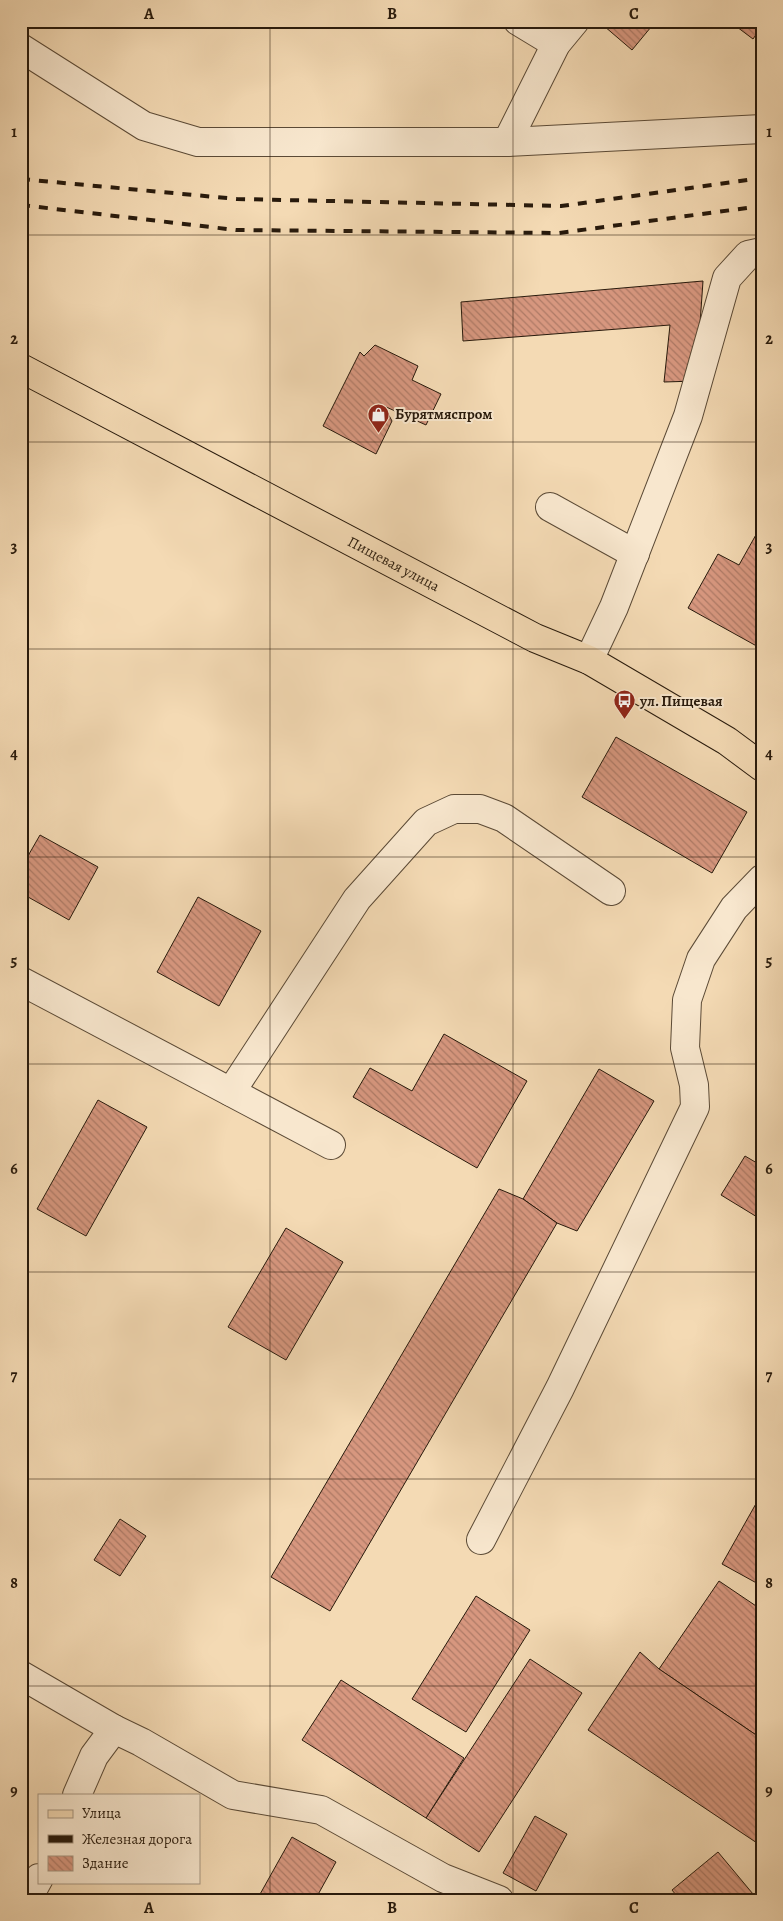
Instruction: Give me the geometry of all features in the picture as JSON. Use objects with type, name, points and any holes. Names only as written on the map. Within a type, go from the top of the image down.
[{"type":"main road","name":"Пищевая улица","points":[[21,368],[536,638],[589,660],[727,741],[762,767]]},
{"type":"street","points":[[518,21],[556,44]]},
{"type":"street","points":[[507,142],[556,44],[575,21]]},
{"type":"street","points":[[21,48],[144,126],[198,142],[507,142],[762,128]]},
{"type":"street","points":[[589,660],[614,607],[688,416],[727,278],[748,255],[762,252]]},
{"type":"street","points":[[550,507],[635,554]]},
{"type":"street","points":[[231,1092],[357,899],[426,822],[454,809],[480,809],[504,818],[611,891]]},
{"type":"street","points":[[481,1540],[560,1388],[695,1107],[694,1085],[685,1048],[687,1000],[701,959],[734,908],[758,890]]},
{"type":"street","points":[[21,981],[331,1145]]},
{"type":"street","points":[[21,1675],[233,1795],[321,1810],[443,1878],[499,1900]]},
{"type":"street","points":[[78,1794],[94,1756],[114,1729]]},
{"type":"street","points":[[27,1900],[38,1880]]},
{"type":"building","points":[[384,21],[400,21],[397,28]]},
{"type":"building","points":[[607,21],[656,21],[632,50],[604,26]]},
{"type":"building","points":[[729,21],[762,21],[762,26],[753,39]]},
{"type":"building","points":[[703,281],[696,381],[664,382],[670,325],[463,341],[461,302]]},
{"type":"building","points":[[375,345],[418,366],[412,380],[441,394],[426,425],[384,406],[392,421],[376,454],[323,426],[360,352],[364,356]]},
{"type":"building","points":[[762,524],[762,649],[688,608],[718,554],[739,565]]},
{"type":"building","points":[[616,737],[747,812],[712,873],[582,797]]},
{"type":"building","points":[[40,835],[98,867],[69,920],[21,893],[21,868]]},
{"type":"building","points":[[198,897],[261,931],[219,1006],[157,972]]},
{"type":"building","points":[[444,1034],[527,1081],[477,1168],[353,1097],[370,1068],[412,1091]]},
{"type":"building","points":[[599,1069],[654,1101],[577,1231],[557,1223],[523,1199]]},
{"type":"building","points":[[98,1100],[147,1127],[86,1236],[37,1209]]},
{"type":"building","points":[[745,1156],[762,1166],[762,1220],[721,1195]]},
{"type":"building","points":[[499,1189],[523,1199],[557,1223],[330,1611],[271,1577]]},
{"type":"building","points":[[286,1228],[343,1262],[286,1360],[228,1327]]},
{"type":"building","points":[[762,1493],[762,1586],[722,1564]]},
{"type":"building","points":[[120,1519],[146,1536],[120,1576],[94,1560]]},
{"type":"building","points":[[719,1581],[762,1610],[762,1739],[659,1669]]},
{"type":"building","points":[[476,1596],[530,1630],[466,1732],[412,1699]]},
{"type":"building","points":[[640,1652],[659,1669],[762,1739],[762,1843],[760,1845],[588,1730]]},
{"type":"building","points":[[530,1659],[582,1693],[479,1852],[426,1818]]},
{"type":"building","points":[[341,1680],[464,1758],[426,1818],[302,1740]]},
{"type":"building","points":[[535,1816],[567,1834],[536,1891],[503,1873]]},
{"type":"building","points":[[292,1837],[336,1862],[315,1900],[266,1900],[259,1896]]},
{"type":"building","points":[[718,1852],[758,1900],[680,1900],[672,1890]]},
{"type":"railway","points":[[21,179],[237,199],[561,206],[762,178]]},
{"type":"railway","points":[[21,205],[236,230],[559,233],[762,206]]},
{"type":"place","name":"Бурятмяспром","points":[[379,433]]},
{"type":"place","name":"ул. Пищевая","points":[[624,720]]}]
